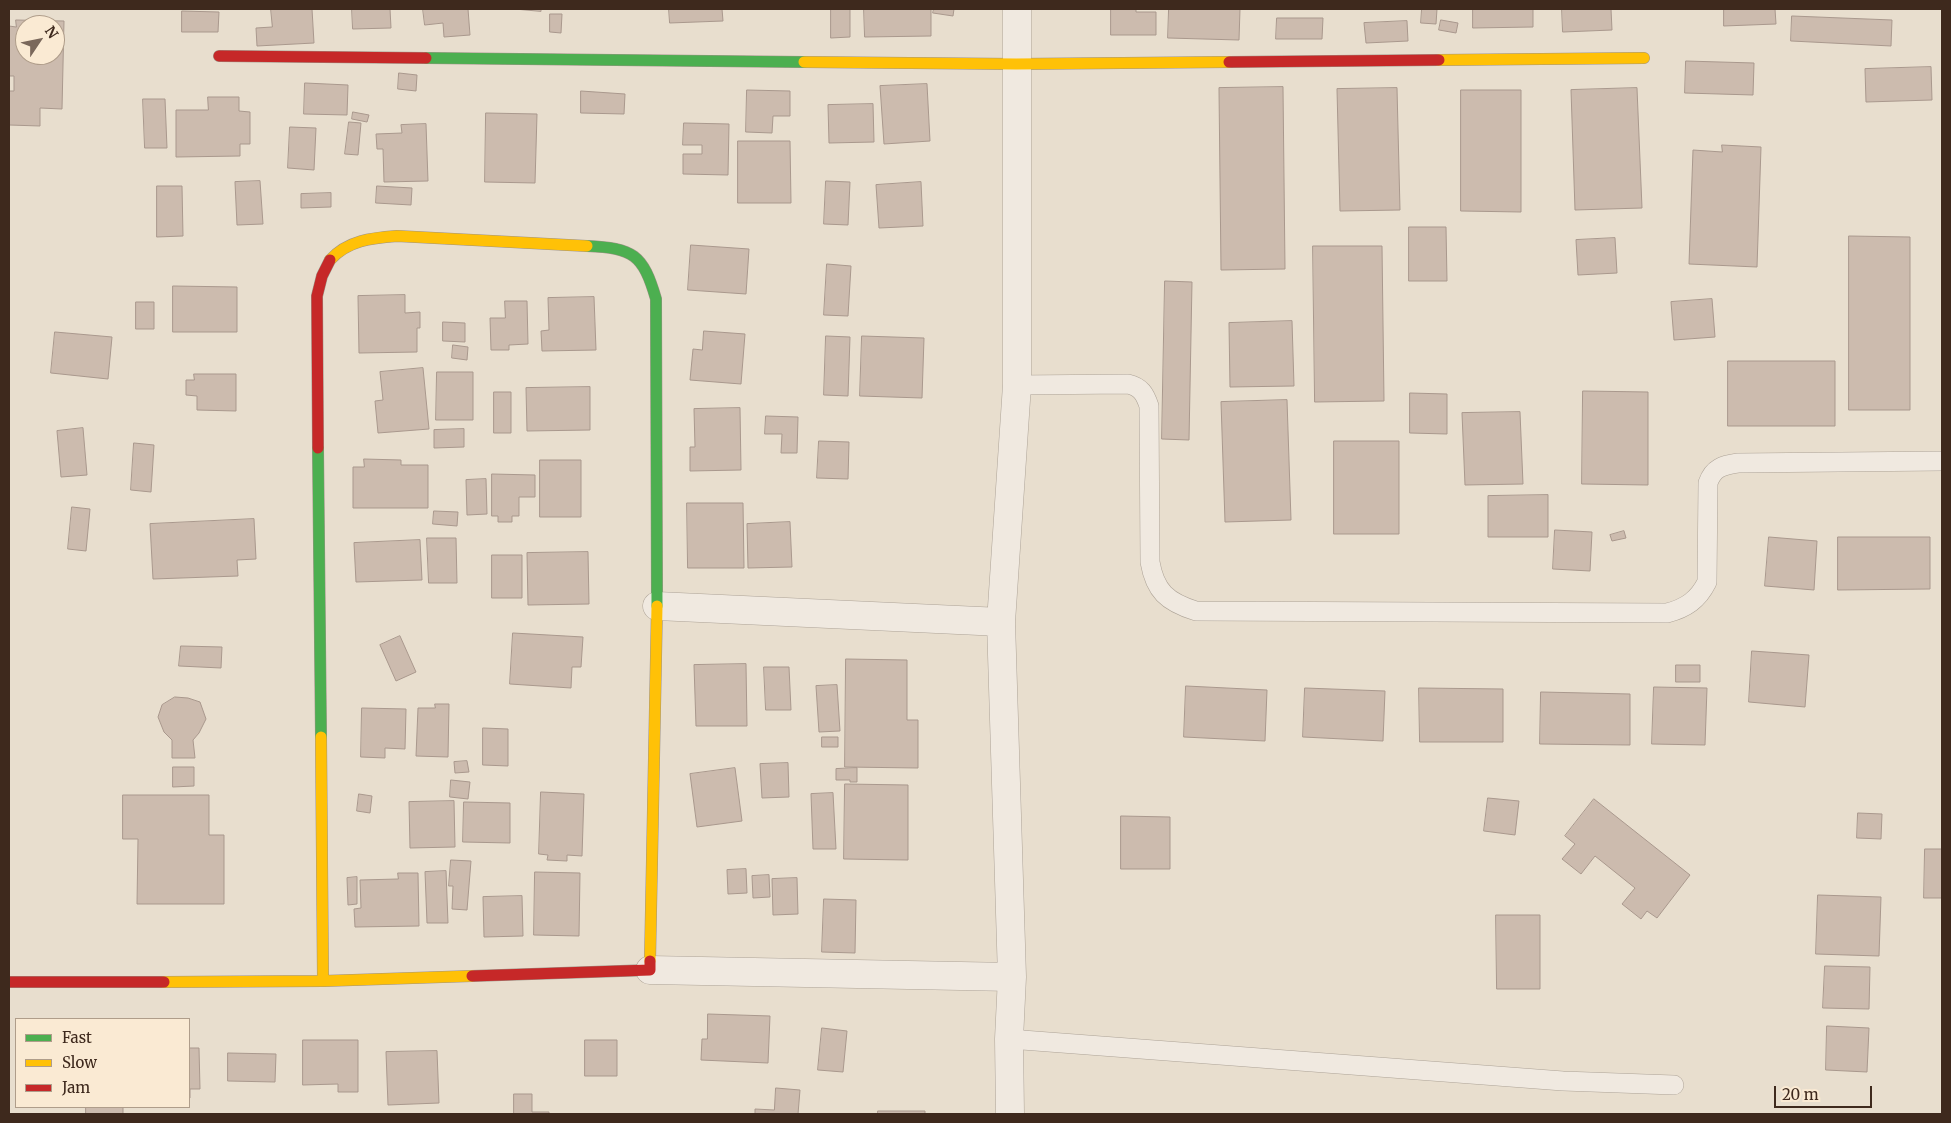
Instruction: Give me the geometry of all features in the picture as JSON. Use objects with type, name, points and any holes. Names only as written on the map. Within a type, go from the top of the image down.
[{"type":"street","points":[[1010,1114],[1009,1039],[1012,977],[1001,622],[1017,385],[1017,9]]},
{"type":"street","points":[[219,56],[1016,64],[1644,58]]},
{"type":"street","points":[[323,981],[318,296],[323,272],[334,256],[348,244],[371,238],[397,236],[612,247],[624,250],[641,260],[649,274],[656,299],[658,606],[650,970]]},
{"type":"street","points":[[658,606],[1001,622]]},
{"type":"street","points":[[9,982],[323,981],[650,970],[1012,977]]},
{"type":"lane","points":[[1017,385],[1128,384],[1140,389],[1145,395],[1149,406],[1150,562],[1153,579],[1162,594],[1173,602],[1196,611],[1667,613],[1680,610],[1692,602],[1700,595],[1707,582],[1708,483],[1710,475],[1715,470],[1729,464],[1738,463],[1942,461]]},
{"type":"lane","points":[[1009,1039],[1563,1081],[1674,1086]]},
{"type":"building","points":[[271,9],[312,9],[314,43],[257,46],[256,28],[272,27]]},
{"type":"building","points":[[352,9],[390,9],[391,28],[353,29]]},
{"type":"building","points":[[423,9],[468,9],[470,35],[444,37],[443,23],[425,25]]},
{"type":"building","points":[[515,9],[541,9],[541,11]]},
{"type":"building","points":[[669,9],[722,9],[723,21],[670,23]]},
{"type":"building","points":[[831,9],[850,9],[850,37],[831,38]]},
{"type":"building","points":[[864,9],[931,9],[931,36],[865,37]]},
{"type":"building","points":[[934,9],[954,9],[953,16],[933,13]]},
{"type":"building","points":[[1111,9],[1136,9],[1136,12],[1156,12],[1156,35],[1111,35]]},
{"type":"building","points":[[1169,9],[1240,9],[1239,40],[1168,38]]},
{"type":"building","points":[[1422,9],[1437,9],[1436,24],[1421,23]]},
{"type":"building","points":[[1473,9],[1533,9],[1533,27],[1473,28]]},
{"type":"building","points":[[1562,9],[1611,9],[1612,30],[1563,32]]},
{"type":"building","points":[[1724,9],[1775,9],[1776,24],[1724,26]]},
{"type":"building","points":[[182,11],[219,12],[218,32],[182,32]]},
{"type":"building","points":[[550,14],[562,14],[561,33],[550,32]]},
{"type":"building","points":[[1792,16],[1892,20],[1891,46],[1791,41]]},
{"type":"building","points":[[1277,18],[1323,18],[1322,39],[1276,39]]},
{"type":"building","points":[[1441,20],[1458,23],[1456,33],[1439,30]]},
{"type":"building","points":[[1407,21],[1408,41],[1366,43],[1364,23]]},
{"type":"building","points":[[9,26],[15,27],[15,65],[63,65],[62,109],[40,108],[40,126],[9,125],[9,91],[14,91],[14,76],[9,76]]},
{"type":"building","points":[[1686,61],[1754,63],[1753,95],[1685,93]]},
{"type":"building","points":[[1931,67],[1932,100],[1866,102],[1865,69]]},
{"type":"building","points":[[399,73],[417,75],[416,91],[398,89]]},
{"type":"building","points":[[305,83],[348,85],[347,115],[304,114]]},
{"type":"building","points":[[927,84],[930,141],[884,144],[880,86]]},
{"type":"building","points":[[1283,87],[1285,269],[1221,270],[1219,88]]},
{"type":"building","points":[[1397,88],[1400,210],[1340,211],[1337,89]]},
{"type":"building","points":[[1637,88],[1642,208],[1575,210],[1571,90]]},
{"type":"building","points":[[747,90],[790,91],[790,116],[773,116],[772,133],[746,132]]},
{"type":"building","points":[[1461,90],[1521,90],[1521,212],[1461,211]]},
{"type":"building","points":[[581,91],[625,94],[624,114],[581,113]]},
{"type":"building","points":[[208,97],[239,97],[239,111],[250,112],[250,144],[240,144],[240,156],[176,157],[176,110],[208,110]]},
{"type":"building","points":[[143,99],[165,99],[167,148],[145,148]]},
{"type":"building","points":[[873,104],[874,142],[829,143],[828,105]]},
{"type":"building","points":[[353,112],[369,115],[367,122],[352,119]]},
{"type":"building","points":[[486,113],[537,114],[535,183],[485,182]]},
{"type":"building","points":[[349,122],[361,123],[358,155],[345,154]]},
{"type":"building","points":[[684,123],[729,124],[728,175],[683,174],[683,154],[702,154],[702,145],[683,145]]},
{"type":"building","points":[[426,124],[428,181],[384,182],[383,149],[377,149],[376,134],[402,133],[401,125]]},
{"type":"building","points":[[290,127],[316,128],[314,170],[288,168]]},
{"type":"building","points":[[738,141],[790,141],[791,203],[738,203]]},
{"type":"building","points":[[1722,145],[1761,147],[1757,267],[1689,264],[1693,150],[1722,152]]},
{"type":"building","points":[[260,181],[263,224],[237,225],[235,182]]},
{"type":"building","points":[[826,181],[850,182],[848,225],[824,224]]},
{"type":"building","points":[[921,182],[923,226],[879,228],[876,185]]},
{"type":"building","points":[[157,186],[182,186],[183,236],[157,237]]},
{"type":"building","points":[[377,186],[412,188],[411,205],[376,203]]},
{"type":"building","points":[[331,193],[331,207],[301,208],[301,194]]},
{"type":"building","points":[[1409,227],[1446,227],[1447,281],[1409,281]]},
{"type":"building","points":[[1849,236],[1910,237],[1910,410],[1849,410]]},
{"type":"building","points":[[1615,238],[1617,273],[1578,275],[1576,240]]},
{"type":"building","points":[[691,245],[749,249],[746,294],[688,290]]},
{"type":"building","points":[[1313,246],[1382,246],[1384,401],[1315,402]]},
{"type":"building","points":[[827,264],[851,266],[848,316],[824,315]]},
{"type":"building","points":[[1165,281],[1192,282],[1189,440],[1162,439]]},
{"type":"building","points":[[173,286],[237,287],[237,332],[173,332]]},
{"type":"building","points":[[405,295],[405,313],[420,312],[420,328],[417,328],[417,352],[359,353],[358,296]]},
{"type":"building","points":[[594,297],[596,350],[542,351],[541,331],[549,330],[548,298]]},
{"type":"building","points":[[1712,299],[1715,337],[1674,340],[1671,302]]},
{"type":"building","points":[[505,301],[527,301],[528,344],[509,345],[509,350],[491,350],[490,318],[505,318]]},
{"type":"building","points":[[136,302],[154,302],[154,329],[136,329]]},
{"type":"building","points":[[1292,321],[1294,386],[1230,387],[1229,323]]},
{"type":"building","points":[[443,322],[465,323],[465,342],[443,341]]},
{"type":"building","points":[[704,331],[745,334],[741,384],[690,380],[693,349],[702,350]]},
{"type":"building","points":[[55,332],[112,337],[108,379],[51,373]]},
{"type":"building","points":[[826,336],[850,337],[848,396],[824,395]]},
{"type":"building","points":[[862,336],[924,338],[922,398],[860,396]]},
{"type":"building","points":[[453,345],[468,347],[467,360],[452,358]]},
{"type":"building","points":[[1728,361],[1835,361],[1835,426],[1728,426]]},
{"type":"building","points":[[423,368],[429,429],[378,433],[375,401],[383,400],[380,372]]},
{"type":"building","points":[[437,372],[473,372],[473,420],[436,420]]},
{"type":"building","points":[[194,374],[236,374],[236,411],[197,410],[197,396],[186,395],[186,380],[194,380]]},
{"type":"building","points":[[590,387],[590,430],[527,431],[526,388]]},
{"type":"building","points":[[1583,391],[1648,392],[1648,485],[1582,484]]},
{"type":"building","points":[[494,392],[511,392],[511,433],[494,433]]},
{"type":"building","points":[[1410,393],[1447,394],[1447,434],[1410,433]]},
{"type":"building","points":[[1287,400],[1291,520],[1225,522],[1221,402]]},
{"type":"building","points":[[740,408],[741,470],[690,471],[690,447],[695,447],[694,409]]},
{"type":"building","points":[[1520,412],[1523,484],[1465,485],[1462,413]]},
{"type":"building","points":[[766,416],[798,417],[797,453],[781,453],[782,434],[765,434]]},
{"type":"building","points":[[83,428],[87,475],[61,477],[57,431]]},
{"type":"building","points":[[464,429],[464,447],[434,448],[434,430]]},
{"type":"building","points":[[819,441],[849,442],[848,479],[817,478]]},
{"type":"building","points":[[1334,441],[1399,441],[1399,534],[1334,534]]},
{"type":"building","points":[[134,443],[154,445],[151,492],[131,490]]},
{"type":"building","points":[[364,459],[401,460],[401,465],[428,465],[428,508],[353,508],[353,467],[364,467]]},
{"type":"building","points":[[540,460],[581,460],[581,517],[540,517]]},
{"type":"building","points":[[492,474],[535,475],[535,497],[519,497],[519,516],[512,516],[512,522],[498,522],[498,516],[492,516]]},
{"type":"building","points":[[486,479],[487,514],[467,515],[466,480]]},
{"type":"building","points":[[1548,495],[1548,537],[1488,537],[1488,496]]},
{"type":"building","points":[[687,503],[743,503],[744,568],[688,568]]},
{"type":"building","points":[[72,507],[90,509],[86,551],[68,549]]},
{"type":"building","points":[[434,511],[458,512],[457,526],[433,524]]},
{"type":"building","points":[[254,519],[256,559],[237,560],[238,576],[153,579],[150,524]]},
{"type":"building","points":[[790,522],[792,567],[748,568],[747,524]]},
{"type":"building","points":[[1555,530],[1592,532],[1590,571],[1553,569]]},
{"type":"building","points":[[1624,531],[1626,538],[1612,541],[1610,535]]},
{"type":"building","points":[[1769,537],[1817,541],[1814,590],[1765,586]]},
{"type":"building","points":[[1838,537],[1930,537],[1930,589],[1838,590]]},
{"type":"building","points":[[427,538],[456,538],[457,583],[429,583]]},
{"type":"building","points":[[420,540],[422,580],[356,582],[354,543]]},
{"type":"building","points":[[588,552],[589,604],[528,605],[527,553]]},
{"type":"building","points":[[492,555],[522,555],[522,598],[492,598]]},
{"type":"building","points":[[513,633],[583,637],[581,667],[572,667],[571,688],[510,684]]},
{"type":"building","points":[[400,636],[416,672],[396,681],[380,645]]},
{"type":"building","points":[[181,646],[222,647],[221,668],[179,666]]},
{"type":"building","points":[[1752,651],[1809,655],[1805,707],[1749,702]]},
{"type":"building","points":[[846,659],[907,660],[907,720],[918,720],[918,768],[845,767]]},
{"type":"building","points":[[746,664],[747,726],[696,726],[694,665]]},
{"type":"building","points":[[1676,665],[1700,665],[1700,682],[1676,682]]},
{"type":"building","points":[[764,667],[789,667],[791,710],[766,710]]},
{"type":"building","points":[[837,685],[840,731],[819,732],[816,686]]},
{"type":"building","points":[[1186,686],[1267,690],[1265,741],[1184,737]]},
{"type":"building","points":[[1654,687],[1707,688],[1705,745],[1652,744]]},
{"type":"building","points":[[1305,688],[1385,691],[1383,741],[1303,737]]},
{"type":"building","points":[[1419,688],[1503,689],[1503,742],[1420,742]]},
{"type":"building","points":[[1541,692],[1630,694],[1630,745],[1540,744]]},
{"type":"building","points":[[175,697],[188,698],[200,702],[206,719],[193,740],[195,758],[172,758],[172,740],[164,732],[158,717],[162,705]]},
{"type":"building","points":[[435,704],[449,704],[448,757],[416,756],[418,708],[435,708]]},
{"type":"building","points":[[362,708],[406,709],[405,749],[385,748],[385,758],[361,757]]},
{"type":"building","points":[[483,728],[508,729],[508,766],[483,765]]},
{"type":"building","points":[[822,737],[838,737],[838,747],[822,747]]},
{"type":"building","points":[[467,761],[469,772],[455,773],[454,762]]},
{"type":"building","points":[[788,763],[789,797],[762,798],[760,764]]},
{"type":"building","points":[[173,767],[194,767],[194,786],[173,787]]},
{"type":"building","points":[[735,768],[742,821],[697,827],[690,774]]},
{"type":"building","points":[[857,768],[857,782],[836,780],[836,769]]},
{"type":"building","points":[[451,780],[470,782],[468,799],[450,797]]},
{"type":"building","points":[[845,784],[908,785],[908,860],[844,859]]},
{"type":"building","points":[[541,792],[584,794],[582,856],[567,855],[567,861],[547,860],[548,855],[539,854]]},
{"type":"building","points":[[833,793],[836,849],[813,849],[811,794]]},
{"type":"building","points":[[359,794],[372,796],[370,813],[357,811]]},
{"type":"building","points":[[123,795],[209,795],[209,835],[224,835],[224,904],[137,904],[138,839],[123,839]]},
{"type":"building","points":[[1488,798],[1519,801],[1515,835],[1484,831]]},
{"type":"building","points":[[1594,799],[1690,875],[1657,918],[1647,911],[1641,919],[1622,904],[1635,888],[1595,856],[1581,874],[1562,859],[1575,844],[1565,836]]},
{"type":"building","points":[[454,801],[455,847],[410,848],[409,802]]},
{"type":"building","points":[[464,802],[510,803],[510,843],[463,842]]},
{"type":"building","points":[[1858,813],[1882,814],[1881,839],[1857,838]]},
{"type":"building","points":[[1121,816],[1170,817],[1170,869],[1121,869]]},
{"type":"building","points":[[1925,849],[1942,849],[1942,898],[1924,898]]},
{"type":"building","points":[[451,860],[471,861],[467,910],[452,909],[453,886],[449,886]]},
{"type":"building","points":[[746,869],[747,893],[728,894],[727,870]]},
{"type":"building","points":[[446,871],[448,923],[427,923],[425,872]]},
{"type":"building","points":[[535,872],[580,873],[579,936],[534,935]]},
{"type":"building","points":[[398,873],[418,873],[419,926],[355,927],[354,909],[361,908],[360,880],[398,879]]},
{"type":"building","points":[[769,875],[770,897],[753,898],[752,876]]},
{"type":"building","points":[[357,877],[357,904],[348,905],[347,878]]},
{"type":"building","points":[[797,878],[798,914],[773,915],[772,879]]},
{"type":"building","points":[[1818,895],[1881,897],[1879,956],[1816,954]]},
{"type":"building","points":[[522,896],[523,936],[484,937],[483,897]]},
{"type":"building","points":[[824,899],[856,900],[855,953],[822,952]]},
{"type":"building","points":[[1496,915],[1540,915],[1540,989],[1497,989]]},
{"type":"building","points":[[1825,966],[1870,967],[1869,1009],[1823,1008]]},
{"type":"building","points":[[708,1014],[770,1016],[768,1063],[701,1060],[702,1039],[707,1039]]},
{"type":"building","points":[[1827,1026],[1869,1028],[1867,1072],[1826,1070]]},
{"type":"building","points":[[822,1028],[847,1031],[843,1072],[818,1070]]},
{"type":"building","points":[[303,1040],[358,1040],[358,1092],[338,1092],[338,1084],[303,1085]]},
{"type":"building","points":[[585,1040],[617,1040],[617,1076],[585,1076]]},
{"type":"building","points":[[190,1048],[199,1048],[200,1089],[190,1089]]},
{"type":"building","points":[[437,1051],[439,1103],[388,1105],[386,1052]]},
{"type":"building","points":[[228,1053],[276,1054],[275,1082],[228,1081]]},
{"type":"building","points":[[776,1088],[800,1090],[798,1114],[755,1114],[755,1109],[774,1110]]},
{"type":"building","points":[[514,1094],[532,1094],[532,1112],[549,1112],[549,1114],[514,1114]]},
{"type":"building","points":[[86,1108],[123,1108],[123,1114],[86,1114]]},
{"type":"building","points":[[878,1111],[925,1111],[925,1114],[878,1114]]},
{"type":"traffic: fast","points":[[426,58],[804,62]]},
{"type":"traffic: fast","points":[[587,246],[615,249],[634,256],[646,272],[656,299],[657,606]]},
{"type":"traffic: fast","points":[[318,448],[321,737]]},
{"type":"traffic: slow","points":[[1439,60],[1644,58]]},
{"type":"traffic: slow","points":[[804,62],[1016,64],[1229,62]]},
{"type":"traffic: slow","points":[[330,260],[345,248],[361,241],[397,236],[587,246]]},
{"type":"traffic: slow","points":[[650,961],[657,606]]},
{"type":"traffic: slow","points":[[321,737],[323,981]]},
{"type":"traffic: slow","points":[[164,982],[323,981],[472,976]]},
{"type":"traffic: jam","points":[[219,56],[426,58]]},
{"type":"traffic: jam","points":[[1229,62],[1439,60]]},
{"type":"traffic: jam","points":[[318,448],[317,296],[322,276],[330,260]]},
{"type":"traffic: jam","points":[[472,976],[650,970],[650,961]]},
{"type":"traffic: jam","points":[[9,982],[164,982]]}]
